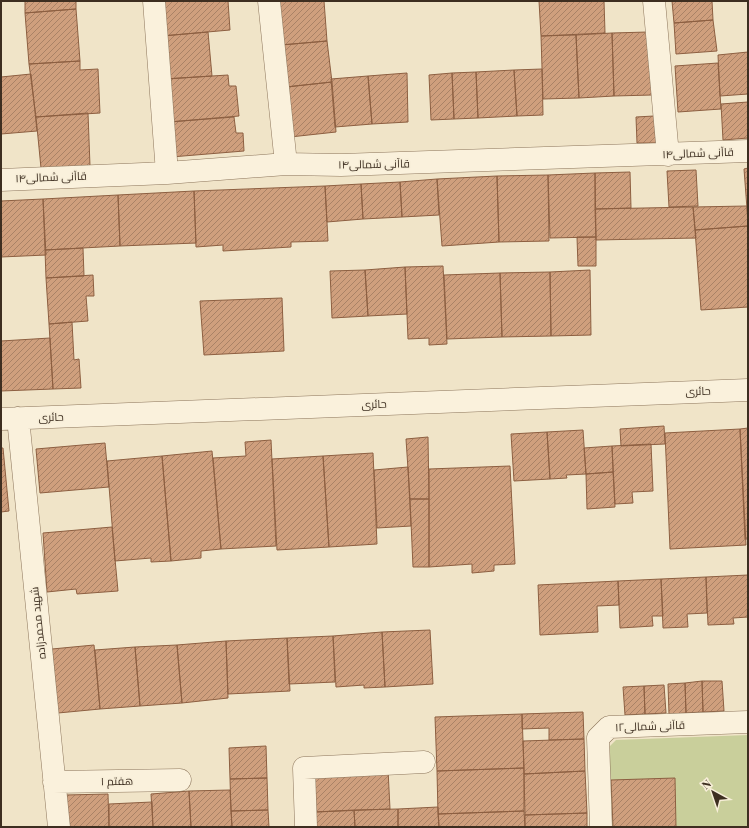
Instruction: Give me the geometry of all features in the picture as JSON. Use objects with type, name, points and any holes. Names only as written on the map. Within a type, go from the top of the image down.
[{"type":"street","points":[[154,1],[167,172]]},
{"type":"street","points":[[269,1],[286,164]]},
{"type":"street","points":[[654,1],[668,155]]},
{"type":"street","name":"قاآنی شمالی۱۴","points":[[1,180],[167,172],[286,164],[342,165],[668,155],[748,151]]},
{"type":"street","name":"حائری","points":[[9,419],[748,390]]},
{"type":"street","name":"شهید محمدزاده","points":[[9,419],[59,827]]},
{"type":"street","name":"قاآنی شمالی۱۲","points":[[601,827],[598,738],[610,727],[748,722]]},
{"type":"street","points":[[306,827],[304,768],[424,762]]},
{"type":"street","name":"هفتم ۱","points":[[54,782],[180,780]]},
{"type":"green space","points":[[748,735],[748,827],[609,827],[607,749],[616,740]]},
{"type":"building","points":[[25,1],[76,1],[76,9],[25,13]]},
{"type":"building","points":[[160,1],[228,1],[230,30],[162,36]]},
{"type":"building","points":[[278,1],[324,1],[327,41],[281,45]]},
{"type":"building","points":[[539,1],[604,1],[605,33],[541,36]]},
{"type":"building","points":[[672,1],[712,1],[713,20],[674,23]]},
{"type":"building","points":[[76,9],[80,61],[29,64],[25,13]]},
{"type":"building","points":[[713,20],[717,51],[676,54],[674,23]]},
{"type":"building","points":[[208,32],[212,76],[165,79],[162,36]]},
{"type":"building","points":[[648,32],[652,95],[614,96],[612,33]]},
{"type":"building","points":[[612,33],[614,96],[579,98],[576,35]]},
{"type":"building","points":[[576,35],[579,98],[543,99],[541,36]]},
{"type":"building","points":[[327,41],[332,82],[286,87],[281,45]]},
{"type":"building","points":[[748,52],[748,94],[720,96],[718,55]]},
{"type":"building","points":[[80,61],[80,70],[98,69],[100,113],[36,117],[29,64]]},
{"type":"building","points":[[718,63],[721,109],[678,112],[675,66]]},
{"type":"building","points":[[542,69],[543,115],[517,116],[514,70]]},
{"type":"building","points":[[514,70],[517,116],[478,118],[476,72]]},
{"type":"building","points":[[476,72],[478,118],[454,119],[452,73]]},
{"type":"building","points":[[407,73],[408,122],[372,124],[368,76]]},
{"type":"building","points":[[452,73],[454,119],[431,120],[429,75]]},
{"type":"building","points":[[31,74],[37,131],[1,134],[1,77]]},
{"type":"building","points":[[228,75],[229,86],[236,86],[239,116],[169,122],[165,79]]},
{"type":"building","points":[[368,76],[372,124],[335,127],[331,79]]},
{"type":"building","points":[[332,82],[336,132],[290,137],[286,87]]},
{"type":"building","points":[[748,102],[748,138],[723,140],[721,104]]},
{"type":"building","points":[[88,113],[90,166],[41,168],[36,117]]},
{"type":"building","points":[[654,116],[656,143],[637,143],[636,117]]},
{"type":"building","points":[[234,117],[236,133],[243,133],[244,151],[171,157],[169,122]]},
{"type":"building","points":[[748,168],[748,222],[744,169]]},
{"type":"building","points":[[696,170],[698,206],[669,207],[667,171]]},
{"type":"building","points":[[630,172],[631,208],[595,209],[595,173]]},
{"type":"building","points":[[595,173],[596,237],[550,238],[548,175]]},
{"type":"building","points":[[548,175],[549,241],[499,242],[497,176]]},
{"type":"building","points":[[497,176],[499,242],[442,246],[437,179]]},
{"type":"building","points":[[437,179],[439,215],[402,217],[400,182]]},
{"type":"building","points":[[400,182],[402,217],[363,219],[361,184]]},
{"type":"building","points":[[361,184],[363,219],[327,222],[325,186]]},
{"type":"building","points":[[325,186],[328,241],[291,242],[291,247],[223,251],[223,245],[196,247],[194,191]]},
{"type":"building","points":[[194,191],[196,243],[120,246],[118,195]]},
{"type":"building","points":[[118,195],[120,246],[45,250],[43,199]]},
{"type":"building","points":[[43,199],[46,255],[1,257],[1,201]]},
{"type":"building","points":[[747,206],[748,226],[695,230],[693,207]]},
{"type":"building","points":[[693,207],[696,238],[596,240],[595,209]]},
{"type":"building","points":[[748,226],[748,307],[701,310],[695,230]]},
{"type":"building","points":[[577,237],[596,237],[596,266],[578,266]]},
{"type":"building","points":[[83,248],[84,276],[46,278],[45,250]]},
{"type":"building","points":[[443,266],[447,344],[429,345],[429,338],[408,339],[405,267]]},
{"type":"building","points":[[405,267],[407,314],[368,316],[365,270]]},
{"type":"building","points":[[365,270],[368,316],[332,318],[330,271]]},
{"type":"building","points":[[590,270],[591,335],[551,336],[550,272]]},
{"type":"building","points":[[550,272],[551,336],[502,337],[500,273]]},
{"type":"building","points":[[500,273],[502,337],[447,339],[444,275]]},
{"type":"building","points":[[93,275],[94,296],[86,296],[88,321],[49,324],[46,278]]},
{"type":"building","points":[[282,298],[284,351],[204,355],[200,301]]},
{"type":"building","points":[[72,322],[74,360],[79,359],[81,388],[53,389],[49,324]]},
{"type":"building","points":[[50,338],[53,389],[1,391],[1,341]]},
{"type":"building","points":[[664,426],[665,444],[621,446],[620,429]]},
{"type":"building","points":[[748,428],[748,539],[745,539],[740,429]]},
{"type":"building","points":[[740,429],[746,545],[670,549],[665,433]]},
{"type":"building","points":[[583,430],[586,474],[566,475],[567,478],[550,479],[547,432]]},
{"type":"building","points":[[547,432],[550,479],[514,481],[511,434]]},
{"type":"building","points":[[428,437],[429,499],[410,499],[406,439]]},
{"type":"building","points":[[271,440],[276,546],[221,549],[213,458],[246,456],[245,442]]},
{"type":"building","points":[[105,443],[109,487],[40,493],[36,449]]},
{"type":"building","points":[[651,444],[653,491],[632,492],[633,503],[615,504],[612,446]]},
{"type":"building","points":[[612,446],[613,472],[586,474],[584,448]]},
{"type":"building","points":[[1,448],[3,448],[9,511],[1,512]]},
{"type":"building","points":[[212,451],[221,549],[201,551],[201,558],[171,561],[162,456]]},
{"type":"building","points":[[373,453],[377,544],[329,547],[323,456]]},
{"type":"building","points":[[162,456],[171,561],[151,562],[151,558],[115,561],[107,461]]},
{"type":"building","points":[[323,456],[329,547],[277,550],[272,459]]},
{"type":"building","points":[[510,466],[515,564],[494,565],[494,571],[472,573],[472,564],[429,567],[429,469]]},
{"type":"building","points":[[408,467],[411,526],[377,528],[374,470]]},
{"type":"building","points":[[613,472],[615,507],[587,509],[586,474]]},
{"type":"building","points":[[410,499],[429,499],[429,567],[413,567]]},
{"type":"building","points":[[112,527],[118,591],[77,594],[76,589],[47,592],[43,533]]},
{"type":"building","points":[[748,575],[748,617],[733,618],[734,624],[708,625],[706,577]]},
{"type":"building","points":[[706,577],[707,613],[687,614],[688,627],[663,628],[661,579]]},
{"type":"building","points":[[661,579],[663,616],[652,616],[653,626],[620,628],[618,581]]},
{"type":"building","points":[[618,581],[619,605],[597,606],[598,632],[540,635],[538,585]]},
{"type":"building","points":[[430,630],[433,684],[385,687],[382,632]]},
{"type":"building","points":[[382,632],[385,687],[364,688],[364,685],[336,687],[333,636]]},
{"type":"building","points":[[333,636],[335,682],[289,684],[287,638]]},
{"type":"building","points":[[287,638],[290,691],[228,694],[226,641]]},
{"type":"building","points":[[226,641],[228,698],[182,703],[177,645]]},
{"type":"building","points":[[94,645],[100,709],[58,713],[52,649]]},
{"type":"building","points":[[177,645],[182,703],[140,706],[135,647]]},
{"type":"building","points":[[135,647],[140,706],[100,709],[95,650]]},
{"type":"building","points":[[702,681],[722,681],[724,711],[703,712]]},
{"type":"building","points":[[702,681],[703,712],[686,713],[685,683]]},
{"type":"building","points":[[685,683],[686,713],[669,714],[668,684]]},
{"type":"building","points":[[664,685],[666,713],[645,714],[644,686]]},
{"type":"building","points":[[644,686],[645,714],[625,715],[623,687]]},
{"type":"building","points":[[583,712],[584,739],[549,740],[549,728],[522,729],[522,714]]},
{"type":"building","points":[[522,714],[524,768],[437,771],[435,717]]},
{"type":"building","points":[[584,739],[585,771],[524,774],[523,741]]},
{"type":"building","points":[[266,746],[267,778],[230,779],[229,748]]},
{"type":"building","points":[[524,768],[524,811],[438,814],[437,771]]},
{"type":"building","points":[[388,769],[390,809],[315,812],[313,772]]},
{"type":"building","points":[[585,771],[587,813],[525,815],[524,774]]},
{"type":"building","points":[[267,778],[268,810],[231,811],[230,779]]},
{"type":"building","points":[[675,778],[676,827],[613,827],[611,780]]},
{"type":"building","points":[[230,790],[232,827],[191,827],[189,791]]},
{"type":"building","points":[[189,791],[191,827],[153,827],[151,794]]},
{"type":"building","points":[[108,794],[109,827],[69,827],[66,795]]},
{"type":"building","points":[[152,802],[153,827],[109,827],[109,804]]},
{"type":"building","points":[[438,807],[439,827],[398,827],[398,809]]},
{"type":"building","points":[[398,809],[398,827],[355,827],[354,810]]},
{"type":"building","points":[[268,810],[269,827],[232,827],[231,811]]},
{"type":"building","points":[[354,810],[355,827],[315,827],[315,812]]},
{"type":"building","points":[[524,811],[525,827],[439,827],[438,814]]},
{"type":"building","points":[[587,813],[587,827],[525,827],[525,815]]}]
